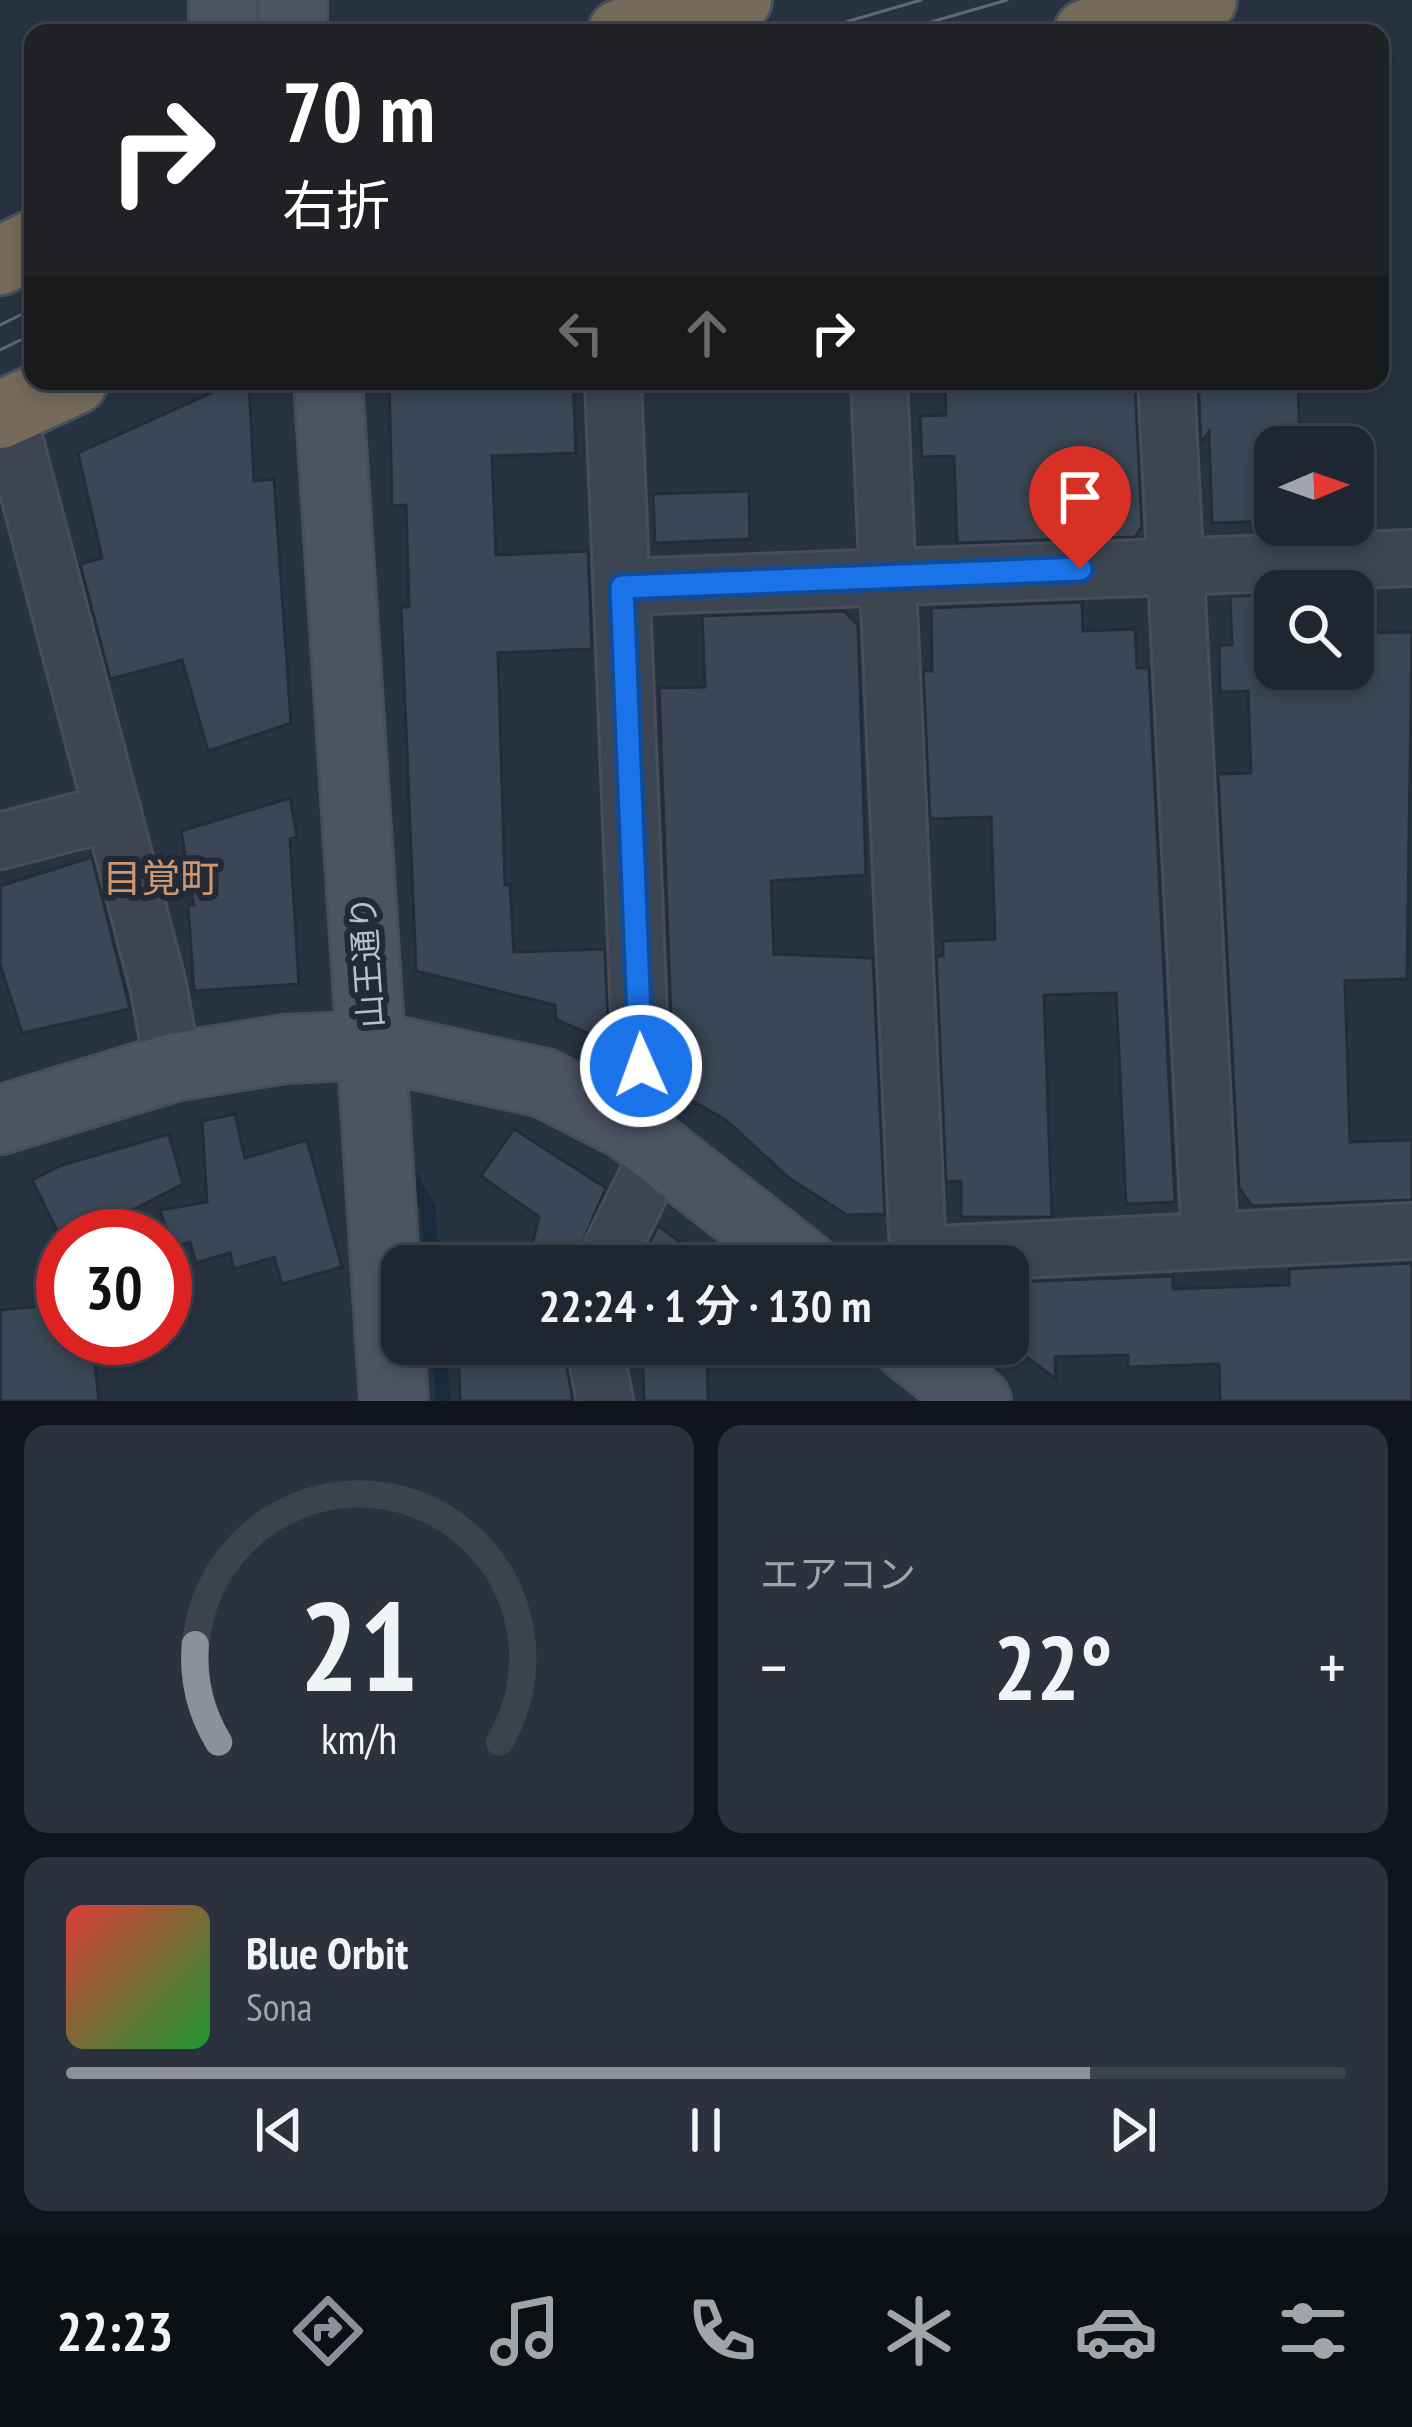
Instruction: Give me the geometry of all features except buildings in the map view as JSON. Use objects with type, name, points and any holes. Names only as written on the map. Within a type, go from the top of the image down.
[{"type":"highway","points":[[653,24],[738,0]]},
{"type":"highway","points":[[4,413],[54,390]]},
{"type":"street","name":"山王通り","points":[[329,390],[371,1045],[544,1083],[644,1138],[779,1245]]},
{"type":"street","points":[[610,1245],[644,1138],[613,390]]},
{"type":"street","points":[[880,390],[913,1245]]},
{"type":"street","points":[[1166,390],[1210,1241]]},
{"type":"street","points":[[4,413],[158,985],[173,1067]]},
{"type":"street","points":[[622,587],[1412,558]]},
{"type":"street","points":[[0,841],[112,812]]},
{"type":"street","points":[[0,1120],[173,1067],[286,1049],[371,1045],[394,1401]]},
{"type":"street","points":[[1029,1253],[1412,1231]]},
{"type":"street","points":[[599,1365],[605,1401]]},
{"type":"street","points":[[932,1365],[977,1401]]},
{"type":"waterway","points":[[412,1179],[428,1208],[431,1245]]},
{"type":"waterway","points":[[440,1365],[443,1401]]},
{"type":"tram line","points":[[839,24],[921,0]]},
{"type":"tram line","points":[[924,24],[1007,0]]},
{"type":"tram line","points":[[0,325],[24,313]]},
{"type":"tram line","points":[[0,350],[24,338]]},
{"type":"district","name":"目覚町","points":[[161,877]]},
{"type":"route","points":[[641,1066],[622,587],[1080,569]]}]
